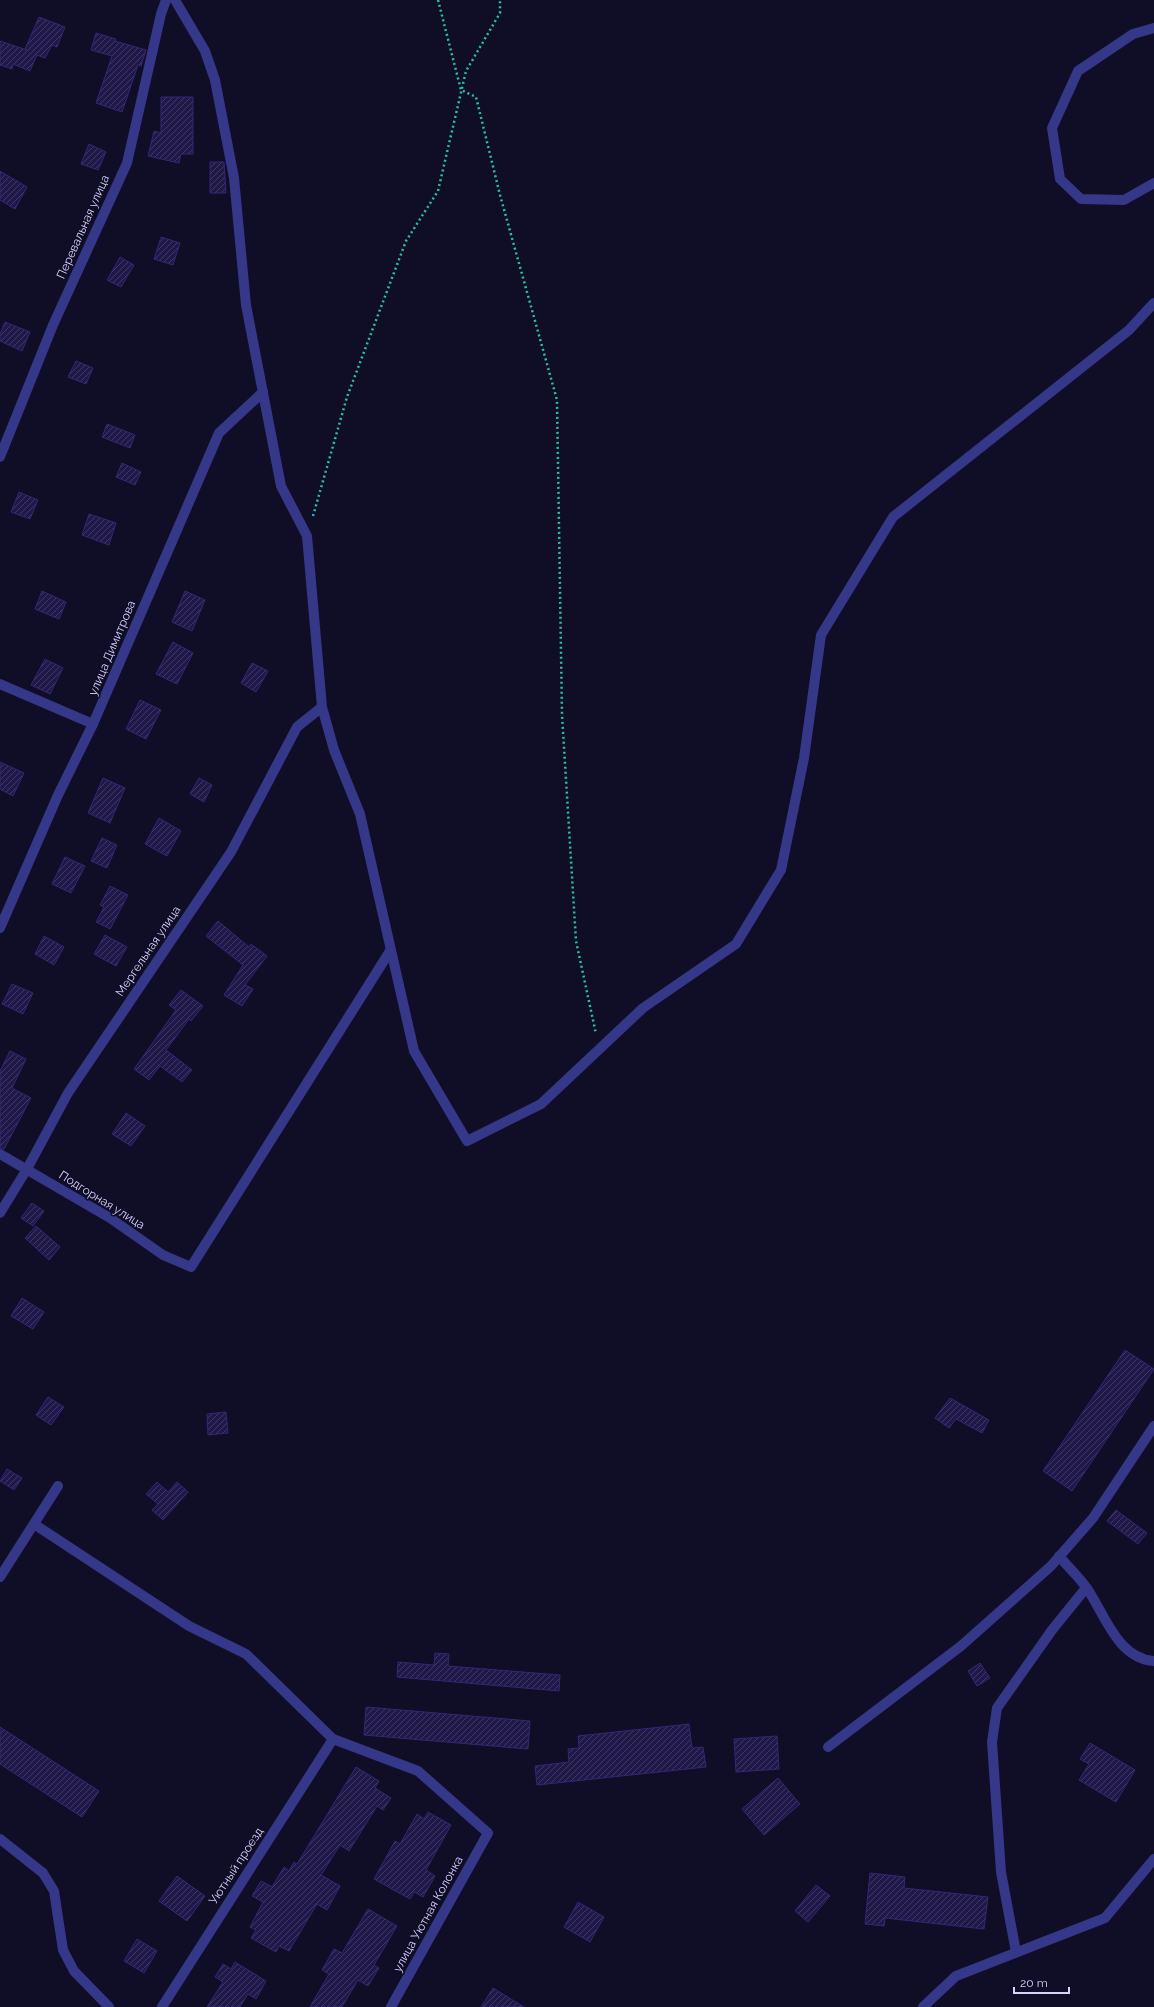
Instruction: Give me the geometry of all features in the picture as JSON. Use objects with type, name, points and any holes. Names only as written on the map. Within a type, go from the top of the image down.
[{"type":"street","name":"Перевальная улица","points":[[0,457],[53,325],[127,163],[161,14],[166,0]]},
{"type":"street","points":[[175,0],[205,51],[215,80],[234,178],[246,305],[281,486],[307,536],[322,707],[334,750],[360,814],[414,1051],[467,1141],[541,1104],[643,1008],[736,944],[782,870],[804,758],[821,635],[893,518],[1129,330],[1154,303]]},
{"type":"street","points":[[1154,28],[1133,34],[1078,72],[1052,128],[1060,179],[1081,199],[1124,200],[1154,184]]},
{"type":"street","name":"улица Димитрова","points":[[0,928],[58,795],[93,724],[219,433],[263,392]]},
{"type":"street","points":[[0,684],[93,724]]},
{"type":"street","name":"Мергельная улица","points":[[0,1213],[27,1169],[68,1093],[231,852],[297,727],[322,707]]},
{"type":"street","name":"Подгорная улица","points":[[0,1154],[110,1218],[163,1255],[191,1267],[390,951]]},
{"type":"street","points":[[828,1747],[961,1646],[1051,1566],[1093,1518],[1153,1429]]},
{"type":"street","points":[[0,1577],[58,1486]]},
{"type":"street","points":[[34,1524],[189,1626],[246,1654],[332,1739]]},
{"type":"street","points":[[1059,1556],[1086,1588],[1124,1648],[1145,1661],[1154,1661]]},
{"type":"street","points":[[1016,1952],[1001,1872],[992,1742],[997,1708],[1048,1637],[1086,1588]]},
{"type":"street","name":"улица Уютная Колонка","points":[[332,1739],[418,1771],[488,1833],[391,2007]]},
{"type":"street","name":"Уютный проезд","points":[[162,2007],[332,1739]]},
{"type":"street","points":[[0,1840],[43,1874],[54,1891],[63,1950],[74,1971],[109,2007]]},
{"type":"street","points":[[923,2007],[956,1976],[1105,1918],[1154,1859]]},
{"type":"path","points":[[438,0],[461,90]]},
{"type":"path","points":[[307,536],[352,382],[406,242],[438,191],[466,72],[500,13],[500,0]]},
{"type":"path","points":[[461,90],[476,97],[502,202],[557,400],[562,715],[576,941],[599,1049]]},
{"type":"building","points":[[39,17],[65,27],[57,47],[52,45],[45,58],[37,55],[30,71],[13,64],[12,69],[0,65],[0,41],[27,50],[25,49]]},
{"type":"building","points":[[96,33],[116,39],[115,41],[146,50],[141,66],[138,65],[122,112],[96,103],[112,56],[91,50]]},
{"type":"building","points":[[161,97],[193,97],[193,154],[181,154],[179,163],[148,156],[154,131],[161,133]]},
{"type":"building","points":[[89,144],[106,152],[98,170],[81,164]]},
{"type":"building","points":[[210,162],[224,162],[226,193],[210,193]]},
{"type":"building","points":[[0,171],[27,187],[15,209],[0,200]]},
{"type":"building","points":[[161,237],[180,243],[173,265],[154,259]]},
{"type":"building","points":[[120,257],[134,265],[121,287],[107,280]]},
{"type":"building","points":[[5,322],[30,332],[22,351],[0,341],[0,334]]},
{"type":"building","points":[[76,361],[93,368],[86,384],[68,377]]},
{"type":"building","points":[[107,424],[135,435],[130,448],[102,437]]},
{"type":"building","points":[[122,463],[141,472],[135,485],[116,477]]},
{"type":"building","points":[[19,492],[38,500],[30,519],[11,512]]},
{"type":"building","points":[[89,514],[116,523],[109,545],[82,535]]},
{"type":"building","points":[[42,591],[66,602],[59,619],[35,609]]},
{"type":"building","points":[[185,591],[205,600],[192,631],[172,622]]},
{"type":"building","points":[[173,642],[193,653],[177,684],[156,674]]},
{"type":"building","points":[[45,659],[63,668],[50,694],[31,685]]},
{"type":"building","points":[[252,663],[268,671],[256,692],[241,683]]},
{"type":"building","points":[[140,700],[161,710],[146,739],[126,729]]},
{"type":"building","points":[[0,762],[24,773],[13,796],[0,789]]},
{"type":"building","points":[[103,778],[125,788],[110,823],[88,813]]},
{"type":"building","points":[[199,778],[212,785],[204,802],[190,794]]},
{"type":"building","points":[[159,818],[181,831],[167,856],[145,844]]},
{"type":"building","points":[[102,838],[117,845],[107,868],[91,861]]},
{"type":"building","points":[[65,857],[85,866],[71,893],[52,884]]},
{"type":"building","points":[[110,886],[128,895],[110,929],[96,922],[104,907],[100,905]]},
{"type":"building","points":[[218,921],[249,947],[251,944],[267,956],[245,985],[253,989],[242,1006],[224,995],[243,965],[206,936]]},
{"type":"building","points":[[105,935],[127,947],[116,966],[94,954]]},
{"type":"building","points":[[44,936],[64,947],[54,965],[35,954]]},
{"type":"building","points":[[12,984],[33,993],[23,1014],[2,1004]]},
{"type":"building","points":[[181,990],[203,1006],[191,1021],[189,1019],[166,1050],[192,1070],[182,1082],[160,1066],[149,1080],[134,1069],[176,1010],[169,1005]]},
{"type":"building","points":[[10,1051],[26,1059],[12,1088],[31,1098],[4,1149],[0,1148],[0,1071]]},
{"type":"building","points":[[126,1113],[145,1126],[131,1146],[112,1134]]},
{"type":"building","points":[[32,1203],[44,1211],[33,1226],[21,1218]]},
{"type":"building","points":[[36,1226],[60,1247],[49,1260],[25,1238]]},
{"type":"building","points":[[22,1298],[44,1312],[33,1329],[11,1316]]},
{"type":"building","points":[[1125,1350],[1154,1369],[1072,1491],[1043,1471]]},
{"type":"building","points":[[48,1397],[64,1407],[51,1425],[36,1415]]},
{"type":"building","points":[[950,1398],[989,1420],[982,1433],[956,1419],[949,1428],[935,1418]]},
{"type":"building","points":[[226,1412],[228,1433],[208,1435],[207,1414]]},
{"type":"building","points":[[7,1469],[22,1478],[14,1490],[0,1481]]},
{"type":"building","points":[[157,1482],[168,1492],[177,1482],[188,1492],[163,1520],[152,1510],[158,1504],[146,1494]]},
{"type":"building","points":[[1116,1510],[1147,1533],[1138,1544],[1107,1521]]},
{"type":"building","points":[[435,1653],[449,1654],[448,1666],[560,1675],[559,1691],[397,1677],[398,1662],[434,1665]]},
{"type":"building","points":[[980,1663],[990,1678],[977,1686],[968,1671]]},
{"type":"building","points":[[366,1707],[530,1721],[528,1749],[364,1735]]},
{"type":"building","points":[[689,1724],[692,1748],[703,1747],[706,1767],[537,1785],[535,1766],[569,1762],[568,1749],[579,1748],[578,1736]]},
{"type":"building","points":[[0,1727],[99,1791],[82,1817],[0,1764]]},
{"type":"building","points":[[777,1736],[779,1769],[736,1772],[734,1739]]},
{"type":"building","points":[[1090,1743],[1135,1770],[1116,1802],[1079,1780],[1089,1764],[1080,1759]]},
{"type":"building","points":[[356,1767],[379,1781],[375,1788],[391,1798],[383,1810],[377,1806],[349,1851],[340,1845],[321,1875],[340,1886],[327,1910],[317,1904],[289,1951],[279,1946],[276,1952],[251,1938],[256,1930],[250,1927],[263,1902],[252,1896],[261,1881],[272,1887],[284,1867],[289,1871],[294,1862],[297,1864]]},
{"type":"building","points":[[778,1778],[800,1804],[764,1835],[742,1809]]},
{"type":"building","points":[[428,1812],[451,1825],[426,1870],[435,1876],[423,1897],[414,1892],[410,1899],[374,1879],[395,1841],[400,1844],[417,1814],[424,1819]]},
{"type":"building","points":[[870,1873],[905,1877],[904,1888],[988,1897],[984,1929],[885,1918],[884,1926],[865,1924]]},
{"type":"building","points":[[177,1876],[205,1896],[187,1921],[159,1901]]},
{"type":"building","points":[[816,1885],[830,1896],[808,1922],[795,1911]]},
{"type":"building","points":[[578,1902],[604,1917],[590,1942],[564,1927]]},
{"type":"building","points":[[368,1909],[397,1926],[374,1965],[379,1968],[368,1986],[358,1980],[342,2007],[310,2007],[329,1974],[322,1970],[334,1949],[342,1953]]},
{"type":"building","points":[[137,1939],[157,1951],[144,1973],[124,1961]]},
{"type":"building","points":[[235,1962],[266,1981],[256,1999],[248,1994],[240,2007],[207,2007],[223,1982],[215,1977],[223,1964],[231,1969]]},
{"type":"building","points":[[493,1988],[524,2007],[481,2007]]}]
